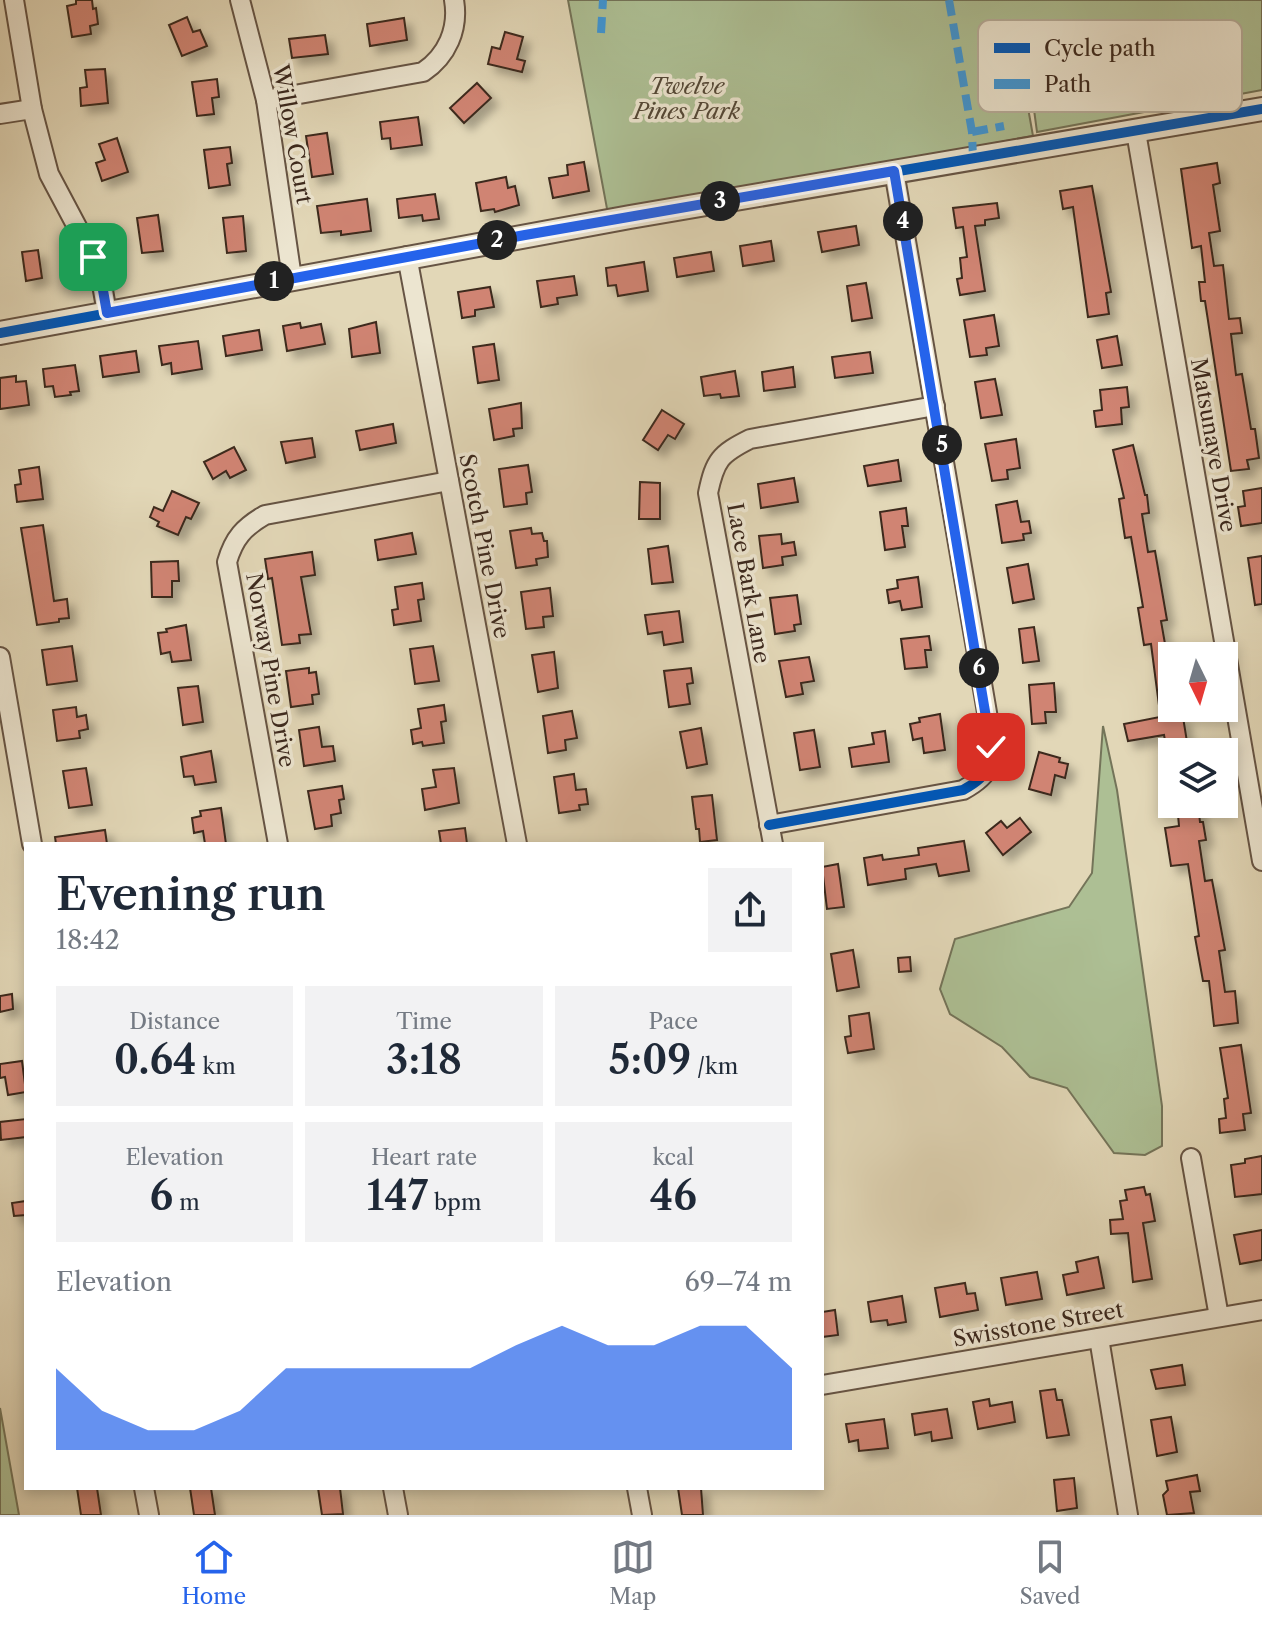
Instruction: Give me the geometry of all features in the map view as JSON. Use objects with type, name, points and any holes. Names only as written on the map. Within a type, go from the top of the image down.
[{"type":"street","points":[[14,0],[32,109],[57,191],[93,257],[101,279],[107,313]]},
{"type":"street","name":"Willow Court","points":[[240,0],[266,100],[292,278]]},
{"type":"street","points":[[266,100],[423,72],[438,61],[446,49],[453,30],[454,0]]},
{"type":"street","points":[[0,114],[32,109]]},
{"type":"street","points":[[0,333],[407,256],[1262,109]]},
{"type":"street","name":"Matsunaye Drive","points":[[1136,132],[1262,861]]},
{"type":"street","points":[[769,825],[963,790],[981,780],[990,764],[990,730],[894,171]]},
{"type":"street","name":"Scotch Pine Drive","points":[[407,256],[517,842]]},
{"type":"street","name":"Lace Bark Lane","points":[[773,842],[708,493],[712,474],[725,452],[750,439],[935,406]]},
{"type":"street","name":"Norway Pine Drive","points":[[278,842],[227,562],[233,543],[245,527],[265,515],[449,481]]},
{"type":"street","points":[[0,657],[32,842]]},
{"type":"street","points":[[1191,1158],[1219,1317]]},
{"type":"street","name":"Swisstone Street","points":[[824,1385],[1262,1310]]},
{"type":"street","points":[[1099,1338],[1128,1515]]},
{"type":"street","points":[[144,1490],[149,1515]]},
{"type":"street","points":[[393,1490],[398,1515]]},
{"type":"street","points":[[637,1490],[642,1515]]},
{"type":"green space","name":"Twelve Pines Park","points":[[568,0],[1262,0],[1262,90],[1242,94],[1242,20],[978,20],[978,112],[1029,112],[1033,136],[608,214]]},
{"type":"green space","name":"Twelve Pines Park","points":[[1034,112],[1144,112],[1037,132]]},
{"type":"green space","points":[[1103,726],[1117,790],[1162,1106],[1162,1146],[1145,1155],[1114,1153],[1067,1088],[1030,1077],[1002,1047],[950,1014],[940,989],[955,939],[1069,907],[1092,873]]},
{"type":"green space","points":[[0,1408],[19,1515],[0,1515]]},
{"type":"building","points":[[76,0],[92,0],[98,24],[90,26],[91,34],[72,37],[67,6],[76,4]]},
{"type":"building","points":[[187,17],[193,32],[200,30],[207,46],[182,56],[169,25]]},
{"type":"building","points":[[404,18],[407,40],[370,46],[367,24]]},
{"type":"building","points":[[505,32],[523,37],[517,59],[525,61],[522,72],[488,64],[492,47],[500,49]]},
{"type":"building","points":[[325,35],[328,54],[292,58],[289,39]]},
{"type":"building","points":[[105,69],[108,103],[81,106],[80,88],[87,87],[85,70]]},
{"type":"building","points":[[217,79],[219,97],[212,98],[214,114],[197,116],[192,82]]},
{"type":"building","points":[[477,83],[491,98],[464,123],[450,108]]},
{"type":"building","points":[[418,117],[422,145],[391,149],[390,138],[382,139],[380,122]]},
{"type":"building","points":[[327,133],[333,174],[312,177],[306,136]]},
{"type":"building","points":[[117,138],[128,172],[102,181],[96,163],[105,160],[99,144]]},
{"type":"building","points":[[230,147],[232,163],[227,164],[230,185],[209,188],[204,150]]},
{"type":"building","points":[[584,162],[589,191],[553,198],[549,178],[568,175],[567,165]]},
{"type":"building","points":[[1217,163],[1220,183],[1213,185],[1220,231],[1209,233],[1214,266],[1223,265],[1229,319],[1240,318],[1242,333],[1231,334],[1236,375],[1242,374],[1259,458],[1247,460],[1249,469],[1231,471],[1205,301],[1201,301],[1199,282],[1205,282],[1201,246],[1192,248],[1181,169]]},
{"type":"building","points":[[506,177],[508,188],[515,186],[519,205],[495,212],[494,209],[481,211],[476,183]]},
{"type":"building","points":[[1092,186],[1111,292],[1106,293],[1109,314],[1088,317],[1073,207],[1063,209],[1060,191]]},
{"type":"building","points":[[435,194],[439,219],[423,221],[422,215],[399,218],[397,199]]},
{"type":"building","points":[[367,199],[371,231],[341,235],[341,231],[321,233],[317,206]]},
{"type":"building","points":[[997,203],[999,218],[985,220],[985,225],[975,226],[985,291],[960,295],[957,279],[962,278],[960,258],[967,257],[963,227],[956,228],[953,208]]},
{"type":"building","points":[[158,215],[163,251],[142,253],[137,218]]},
{"type":"building","points":[[243,216],[246,251],[227,253],[223,218]]},
{"type":"building","points":[[856,226],[859,245],[822,252],[818,232]]},
{"type":"building","points":[[771,241],[774,261],[743,266],[740,246]]},
{"type":"building","points":[[38,250],[42,278],[26,281],[22,252]]},
{"type":"building","points":[[711,252],[714,271],[677,277],[674,258]]},
{"type":"building","points":[[644,262],[648,291],[618,296],[616,285],[608,286],[606,268]]},
{"type":"building","points":[[574,276],[577,295],[557,298],[558,304],[541,307],[537,281]]},
{"type":"building","points":[[866,283],[872,318],[852,321],[847,286]]},
{"type":"building","points":[[490,287],[494,307],[475,310],[475,316],[462,318],[458,292]]},
{"type":"building","points":[[994,315],[999,346],[986,348],[987,355],[970,357],[964,320]]},
{"type":"building","points":[[376,322],[380,353],[352,357],[349,329]]},
{"type":"building","points":[[300,323],[301,328],[321,324],[325,344],[287,351],[283,326]]},
{"type":"building","points":[[259,330],[262,350],[226,356],[223,336]]},
{"type":"building","points":[[1117,336],[1122,365],[1102,368],[1097,340]]},
{"type":"building","points":[[198,341],[202,369],[172,374],[171,363],[162,365],[159,346]]},
{"type":"building","points":[[494,344],[499,380],[478,383],[473,347]]},
{"type":"building","points":[[136,351],[139,372],[103,377],[100,356]]},
{"type":"building","points":[[870,352],[873,373],[835,378],[832,357]]},
{"type":"building","points":[[75,365],[79,391],[55,397],[53,386],[45,387],[43,369]]},
{"type":"building","points":[[793,367],[795,387],[764,391],[762,372]]},
{"type":"building","points":[[735,371],[739,396],[704,396],[701,377]]},
{"type":"building","points":[[16,376],[16,382],[26,381],[29,405],[0,409],[0,378]]},
{"type":"building","points":[[995,379],[1002,415],[981,418],[975,382]]},
{"type":"building","points":[[1127,387],[1129,407],[1121,408],[1122,424],[1096,427],[1094,411],[1102,410],[1100,390]]},
{"type":"building","points":[[521,403],[522,428],[513,429],[514,436],[494,440],[489,409]]},
{"type":"building","points":[[662,410],[684,424],[675,439],[668,435],[658,450],[643,440]]},
{"type":"building","points":[[393,424],[396,443],[360,450],[356,431]]},
{"type":"building","points":[[312,438],[315,457],[286,463],[281,442]]},
{"type":"building","points":[[1016,439],[1020,468],[1007,470],[1008,479],[992,481],[985,444]]},
{"type":"building","points":[[1133,445],[1147,495],[1149,513],[1142,514],[1148,552],[1155,551],[1167,620],[1161,621],[1165,642],[1158,642],[1158,701],[1151,644],[1144,645],[1138,608],[1143,607],[1131,537],[1125,538],[1119,499],[1124,498],[1113,450]]},
{"type":"building","points":[[234,447],[246,470],[230,478],[226,471],[213,479],[204,462]]},
{"type":"building","points":[[898,460],[901,481],[868,486],[864,466]]},
{"type":"building","points":[[528,465],[532,492],[526,493],[527,504],[504,507],[499,469]]},
{"type":"building","points":[[39,467],[43,499],[17,502],[15,485],[21,484],[19,470]]},
{"type":"building","points":[[794,478],[798,502],[761,508],[758,484]]},
{"type":"building","points":[[640,482],[660,483],[660,519],[639,519]]},
{"type":"building","points":[[1262,488],[1262,523],[1241,526],[1238,507],[1245,506],[1243,491]]},
{"type":"building","points":[[172,491],[199,503],[191,519],[186,517],[178,535],[157,526],[159,522],[150,517],[154,507],[163,511]]},
{"type":"building","points":[[1017,501],[1021,522],[1029,521],[1031,533],[1023,534],[1024,540],[1002,543],[996,505]]},
{"type":"building","points":[[906,508],[908,526],[902,526],[905,547],[885,550],[880,512]]},
{"type":"building","points":[[43,525],[54,601],[67,599],[69,618],[37,625],[21,528]]},
{"type":"building","points":[[531,528],[532,534],[542,533],[544,541],[547,541],[548,557],[536,559],[537,565],[516,568],[510,531]]},
{"type":"building","points":[[412,533],[416,554],[378,560],[375,540]]},
{"type":"building","points":[[781,534],[782,544],[794,542],[796,555],[782,557],[783,565],[763,568],[759,536]]},
{"type":"building","points":[[668,546],[673,582],[652,584],[648,549]]},
{"type":"building","points":[[312,552],[315,575],[301,577],[311,634],[299,635],[300,643],[282,645],[272,578],[268,579],[265,559]]},
{"type":"building","points":[[1262,556],[1262,604],[1255,605],[1248,558]]},
{"type":"building","points":[[178,561],[179,581],[172,581],[172,597],[152,597],[151,562]]},
{"type":"building","points":[[1028,564],[1034,599],[1013,603],[1007,568]]},
{"type":"building","points":[[918,577],[922,607],[902,610],[900,601],[889,603],[887,590],[898,588],[897,580]]},
{"type":"building","points":[[422,583],[424,599],[418,600],[421,621],[394,625],[392,610],[398,609],[395,587]]},
{"type":"building","points":[[550,588],[553,616],[543,617],[544,627],[526,629],[521,592]]},
{"type":"building","points":[[797,595],[801,624],[794,625],[795,631],[775,634],[770,598]]},
{"type":"building","points":[[679,611],[683,642],[664,645],[662,632],[648,634],[645,615]]},
{"type":"building","points":[[186,625],[191,660],[172,662],[170,652],[161,654],[158,633]]},
{"type":"building","points":[[1034,627],[1039,661],[1023,663],[1019,629]]},
{"type":"building","points":[[929,636],[931,650],[925,650],[927,667],[905,669],[901,639]]},
{"type":"building","points":[[72,646],[77,681],[47,685],[42,650]]},
{"type":"building","points":[[433,646],[439,681],[415,684],[410,649]]},
{"type":"building","points":[[554,652],[558,688],[538,692],[532,655]]},
{"type":"building","points":[[809,657],[814,681],[801,683],[803,694],[786,697],[779,661]]},
{"type":"building","points":[[309,668],[309,673],[316,672],[319,694],[312,695],[313,704],[291,707],[286,671]]},
{"type":"building","points":[[691,668],[693,683],[687,684],[690,704],[669,707],[664,671]]},
{"type":"building","points":[[1054,683],[1056,712],[1045,712],[1046,723],[1032,724],[1029,685]]},
{"type":"building","points":[[198,686],[203,722],[183,725],[178,688]]},
{"type":"building","points":[[444,705],[446,721],[441,722],[444,743],[413,744],[411,730],[421,728],[418,709]]},
{"type":"building","points":[[76,707],[77,717],[86,715],[88,729],[79,731],[80,738],[57,741],[53,710]]},
{"type":"building","points":[[572,711],[577,738],[565,740],[566,750],[548,753],[543,716]]},
{"type":"building","points":[[940,714],[945,750],[924,753],[922,738],[913,740],[910,724],[920,722],[919,718]]},
{"type":"building","points":[[1158,717],[1158,722],[1184,722],[1186,738],[1165,738],[1164,735],[1128,741],[1124,724]]},
{"type":"building","points":[[319,727],[322,747],[333,746],[335,761],[304,766],[299,730]]},
{"type":"building","points":[[701,728],[707,764],[687,768],[680,732]]},
{"type":"building","points":[[814,730],[820,767],[800,770],[794,733]]},
{"type":"building","points":[[885,731],[889,762],[852,767],[849,748],[874,744],[872,733]]},
{"type":"building","points":[[211,751],[216,782],[195,785],[193,776],[184,777],[181,757]]},
{"type":"building","points":[[1039,752],[1060,758],[1059,762],[1068,764],[1065,778],[1055,775],[1051,795],[1029,789]]},
{"type":"building","points":[[86,768],[92,805],[69,808],[63,771]]},
{"type":"building","points":[[454,768],[459,803],[425,810],[422,789],[436,787],[433,770]]},
{"type":"building","points":[[574,774],[576,790],[586,789],[588,804],[579,805],[580,810],[559,813],[554,777]]},
{"type":"building","points":[[342,786],[344,799],[339,800],[341,813],[331,815],[332,826],[315,829],[308,791]]},
{"type":"building","points":[[712,795],[717,840],[700,842],[692,797]]},
{"type":"building","points":[[221,808],[226,842],[205,842],[203,831],[194,833],[192,818],[201,816],[200,811]]},
{"type":"building","points":[[1020,818],[1031,832],[1003,855],[986,833],[1001,821],[1007,828]]},
{"type":"building","points":[[1178,818],[1200,818],[1203,822],[1206,840],[1199,841],[1205,881],[1212,880],[1225,950],[1219,951],[1225,992],[1235,991],[1238,1023],[1214,1026],[1209,981],[1203,981],[1195,937],[1199,936],[1188,864],[1171,866],[1165,828],[1179,826]]},
{"type":"building","points":[[465,828],[467,842],[441,842],[439,831]]},
{"type":"building","points":[[105,830],[107,842],[56,842],[55,837]]},
{"type":"building","points":[[964,841],[969,871],[939,876],[936,864],[905,869],[906,879],[868,885],[864,858],[882,855],[883,860],[919,855],[918,848]]},
{"type":"building","points":[[838,864],[844,907],[827,909],[824,867]]},
{"type":"building","points":[[853,950],[859,987],[837,991],[831,954]]},
{"type":"building","points":[[910,957],[911,971],[899,972],[898,958]]},
{"type":"building","points":[[12,994],[13,1009],[0,1012],[0,996]]},
{"type":"building","points":[[869,1013],[874,1049],[848,1053],[845,1037],[851,1036],[849,1016]]},
{"type":"building","points":[[1241,1045],[1251,1113],[1243,1114],[1245,1130],[1220,1133],[1219,1119],[1226,1118],[1224,1099],[1228,1098],[1220,1048]]},
{"type":"building","points":[[22,1061],[24,1092],[8,1095],[5,1077],[0,1078],[0,1064]]},
{"type":"building","points":[[24,1119],[24,1137],[1,1140],[0,1122]]},
{"type":"building","points":[[1262,1156],[1262,1194],[1235,1197],[1231,1165]]},
{"type":"building","points":[[1144,1187],[1146,1195],[1150,1194],[1155,1221],[1143,1223],[1152,1279],[1133,1282],[1128,1233],[1111,1234],[1110,1220],[1123,1219],[1120,1201],[1127,1200],[1125,1190]]},
{"type":"building","points":[[24,1201],[24,1215],[14,1216],[12,1203]]},
{"type":"building","points":[[1262,1230],[1262,1260],[1240,1264],[1234,1235]]},
{"type":"building","points":[[1098,1257],[1104,1288],[1067,1295],[1063,1275],[1078,1272],[1076,1262]]},
{"type":"building","points":[[1037,1272],[1042,1299],[1006,1305],[1001,1278]]},
{"type":"building","points":[[965,1283],[967,1294],[975,1293],[978,1310],[940,1317],[935,1288]]},
{"type":"building","points":[[902,1296],[906,1322],[888,1325],[887,1320],[871,1322],[868,1302]]},
{"type":"building","points":[[835,1310],[838,1335],[824,1337],[824,1312]]},
{"type":"building","points":[[1182,1365],[1185,1385],[1156,1389],[1151,1370]]},
{"type":"building","points":[[1055,1389],[1057,1400],[1062,1400],[1069,1435],[1047,1438],[1040,1391]]},
{"type":"building","points":[[989,1399],[990,1406],[1012,1402],[1015,1422],[978,1429],[973,1402]]},
{"type":"building","points":[[947,1409],[952,1438],[932,1441],[931,1432],[915,1435],[912,1414]]},
{"type":"building","points":[[1171,1417],[1177,1452],[1157,1456],[1151,1420]]},
{"type":"building","points":[[884,1419],[888,1448],[859,1451],[858,1440],[849,1442],[846,1424]]},
{"type":"building","points":[[1197,1475],[1200,1491],[1190,1492],[1194,1513],[1167,1515],[1163,1495],[1168,1490],[1166,1481]]},
{"type":"building","points":[[1074,1478],[1077,1508],[1057,1511],[1054,1480]]},
{"type":"building","points":[[77,1490],[97,1490],[101,1515],[81,1515]]},
{"type":"building","points":[[190,1490],[211,1490],[215,1515],[194,1515]]},
{"type":"building","points":[[318,1490],[340,1490],[343,1514],[322,1515]]},
{"type":"building","points":[[678,1490],[701,1490],[703,1515],[682,1515]]},
{"type":"marked path","points":[[601,33],[603,0]]},
{"type":"marked path","points":[[949,0],[972,132],[973,159]]},
{"type":"marked path","points":[[972,132],[1004,126]]},
{"type":"cycle path","points":[[0,333],[630,217],[1262,109]]},
{"type":"cycle path","points":[[769,825],[963,790],[986,772],[991,759],[990,730],[894,171]]},
{"type":"route","points":[[93,257],[101,279],[107,313],[407,256],[894,171],[991,747]]}]
